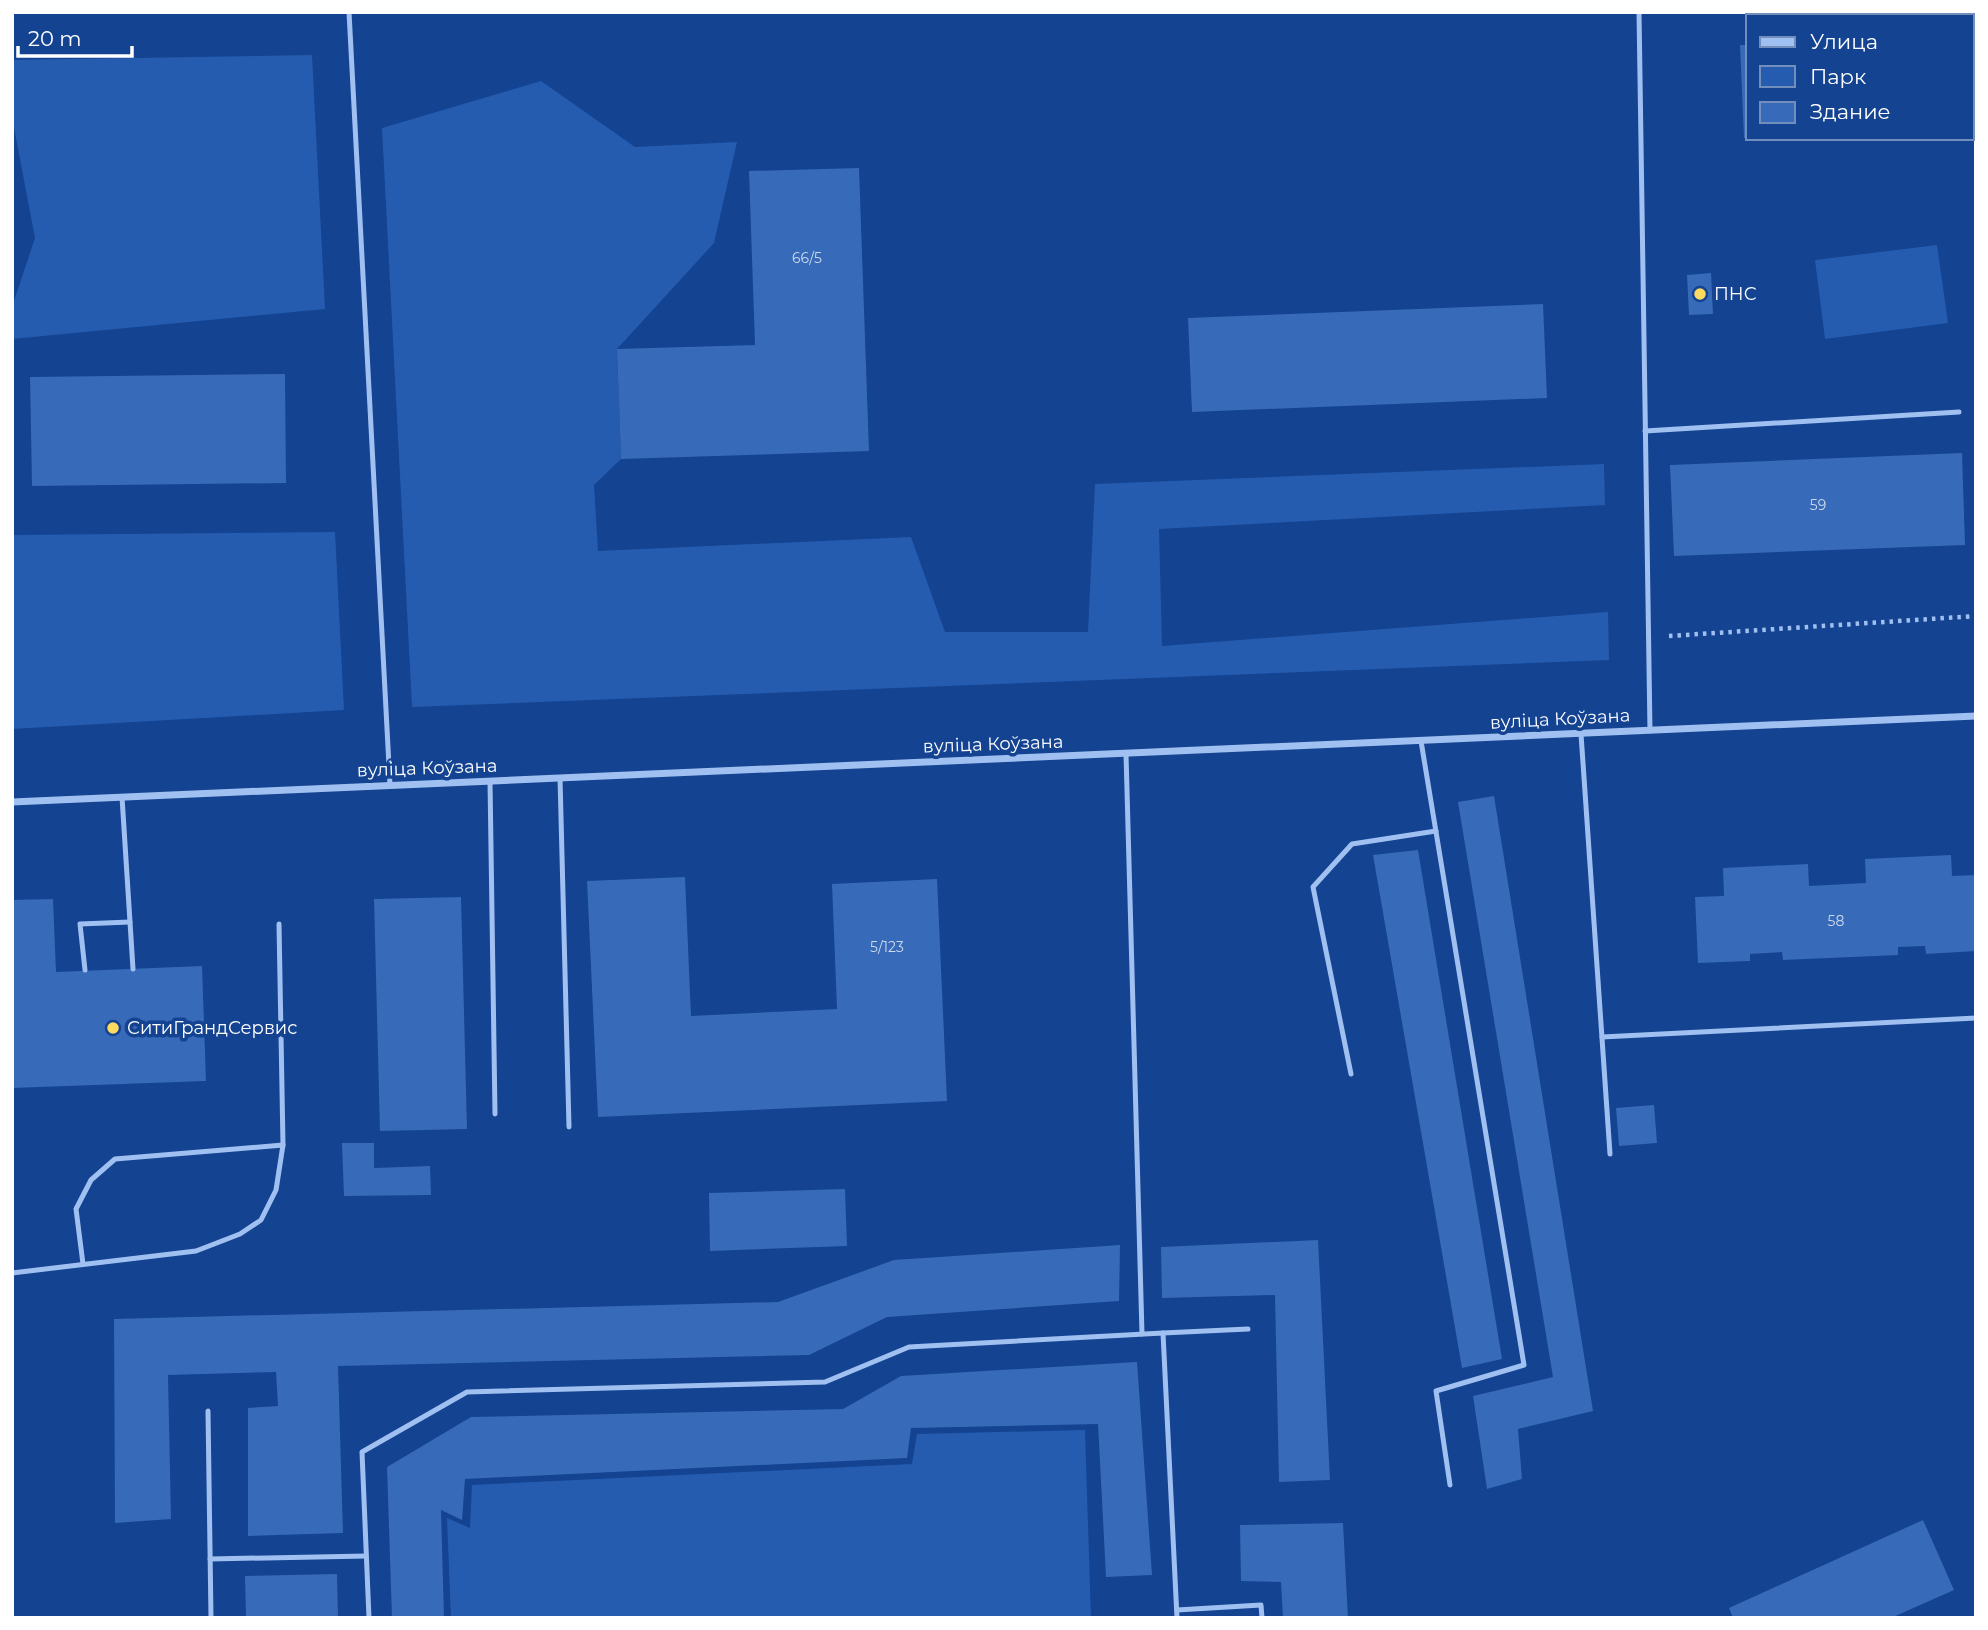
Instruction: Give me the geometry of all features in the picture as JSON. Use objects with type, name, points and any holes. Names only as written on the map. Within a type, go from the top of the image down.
[{"type":"street","name":"вуліца Коўзана","points":[[12,803],[1976,716]]},
{"type":"lane","points":[[349,12],[390,785]]},
{"type":"lane","points":[[1639,12],[1650,731]]},
{"type":"lane","points":[[1645,431],[1959,412]]},
{"type":"lane","points":[[1581,734],[1610,1154]]},
{"type":"lane","points":[[1421,741],[1524,1364],[1436,1391],[1450,1485]]},
{"type":"lane","points":[[1126,754],[1142,1334]]},
{"type":"lane","points":[[560,778],[569,1127]]},
{"type":"lane","points":[[490,781],[495,1114]]},
{"type":"lane","points":[[122,797],[133,969]]},
{"type":"lane","points":[[1351,1074],[1313,887],[1352,844],[1436,831]]},
{"type":"lane","points":[[85,970],[80,924],[130,922]]},
{"type":"lane","points":[[12,1273],[196,1251],[240,1234],[261,1220],[276,1190],[283,1145],[279,924]]},
{"type":"lane","points":[[1602,1037],[1976,1018]]},
{"type":"lane","points":[[83,1265],[76,1209],[90,1180],[115,1159],[283,1145]]},
{"type":"lane","points":[[369,1618],[362,1452],[467,1392],[825,1382],[909,1347],[1248,1329]]},
{"type":"lane","points":[[1163,1333],[1177,1618]]},
{"type":"lane","points":[[208,1411],[211,1618]]},
{"type":"lane","points":[[210,1559],[366,1556]]},
{"type":"lane","points":[[1177,1610],[1261,1605],[1262,1618]]},
{"type":"path","points":[[1649,637],[1976,617]]},
{"type":"green space","points":[[312,55],[325,309],[12,339],[12,307],[35,238],[12,117],[12,60]]},
{"type":"green space","points":[[541,81],[635,147],[737,142],[714,243],[617,349],[621,459],[594,485],[598,551],[911,537],[945,632],[1088,632],[1095,484],[1604,464],[1605,505],[1159,529],[1162,646],[1608,612],[1609,660],[412,707],[382,128]]},
{"type":"green space","points":[[1937,245],[1948,323],[1825,339],[1815,260]]},
{"type":"green space","points":[[335,532],[344,710],[12,729],[12,535]]},
{"type":"green space","points":[[1085,1430],[1091,1618],[451,1618],[447,1518],[470,1528],[472,1485],[912,1464],[917,1434]]},
{"type":"building","points":[[1974,34],[1976,34],[1974,127]]},
{"type":"building","points":[[1740,45],[1746,45],[1744,138]]},
{"type":"building","points":[[859,168],[869,451],[621,459],[617,349],[755,345],[749,171]]},
{"type":"building","name":"ПНС","points":[[1711,273],[1713,314],[1689,315],[1687,275]]},
{"type":"building","points":[[1543,304],[1547,398],[1192,412],[1188,318]]},
{"type":"building","points":[[285,374],[286,483],[32,486],[30,377]]},
{"type":"building","points":[[1962,453],[1965,545],[1674,556],[1670,465]]},
{"type":"building","points":[[1494,796],[1593,1411],[1518,1429],[1522,1479],[1487,1489],[1473,1396],[1553,1377],[1458,802]]},
{"type":"building","points":[[1418,850],[1502,1359],[1462,1368],[1373,855]]},
{"type":"building","points":[[1951,855],[1952,876],[1976,875],[1976,951],[1926,954],[1925,946],[1898,947],[1898,955],[1783,960],[1782,952],[1750,954],[1750,961],[1698,963],[1695,897],[1724,896],[1723,868],[1808,864],[1809,886],[1866,883],[1865,859]]},
{"type":"building","points":[[685,877],[691,1016],[837,1009],[832,884],[937,879],[947,1101],[598,1117],[587,881]]},
{"type":"building","points":[[461,897],[467,1129],[380,1131],[374,899]]},
{"type":"building","points":[[53,899],[56,972],[202,966],[206,1081],[12,1088],[12,900]]},
{"type":"building","points":[[1654,1105],[1657,1143],[1619,1146],[1616,1108]]},
{"type":"building","points":[[342,1143],[374,1143],[374,1168],[430,1166],[431,1195],[344,1196]]},
{"type":"building","points":[[845,1189],[847,1246],[710,1251],[709,1193]]},
{"type":"building","points":[[1318,1240],[1330,1480],[1279,1482],[1275,1295],[1162,1298],[1161,1247]]},
{"type":"building","points":[[1120,1245],[1119,1301],[887,1317],[809,1355],[338,1366],[343,1533],[248,1536],[248,1408],[278,1406],[276,1372],[168,1375],[171,1519],[115,1523],[114,1319],[778,1302],[894,1260]]},
{"type":"building","points":[[1137,1362],[1152,1575],[1106,1577],[1098,1424],[911,1428],[907,1458],[465,1479],[462,1520],[441,1510],[444,1618],[392,1618],[387,1467],[471,1417],[843,1409],[901,1376]]},
{"type":"building","points":[[1923,1520],[1954,1590],[1891,1618],[1733,1618],[1729,1608]]},
{"type":"building","points":[[1343,1523],[1348,1618],[1283,1618],[1281,1582],[1241,1581],[1240,1525]]},
{"type":"building","points":[[337,1574],[338,1618],[246,1618],[245,1576]]},
{"type":"place","name":"ПНС","points":[[1700,294]]},
{"type":"place","name":"СитиГрандСервис","points":[[113,1028]]}]
